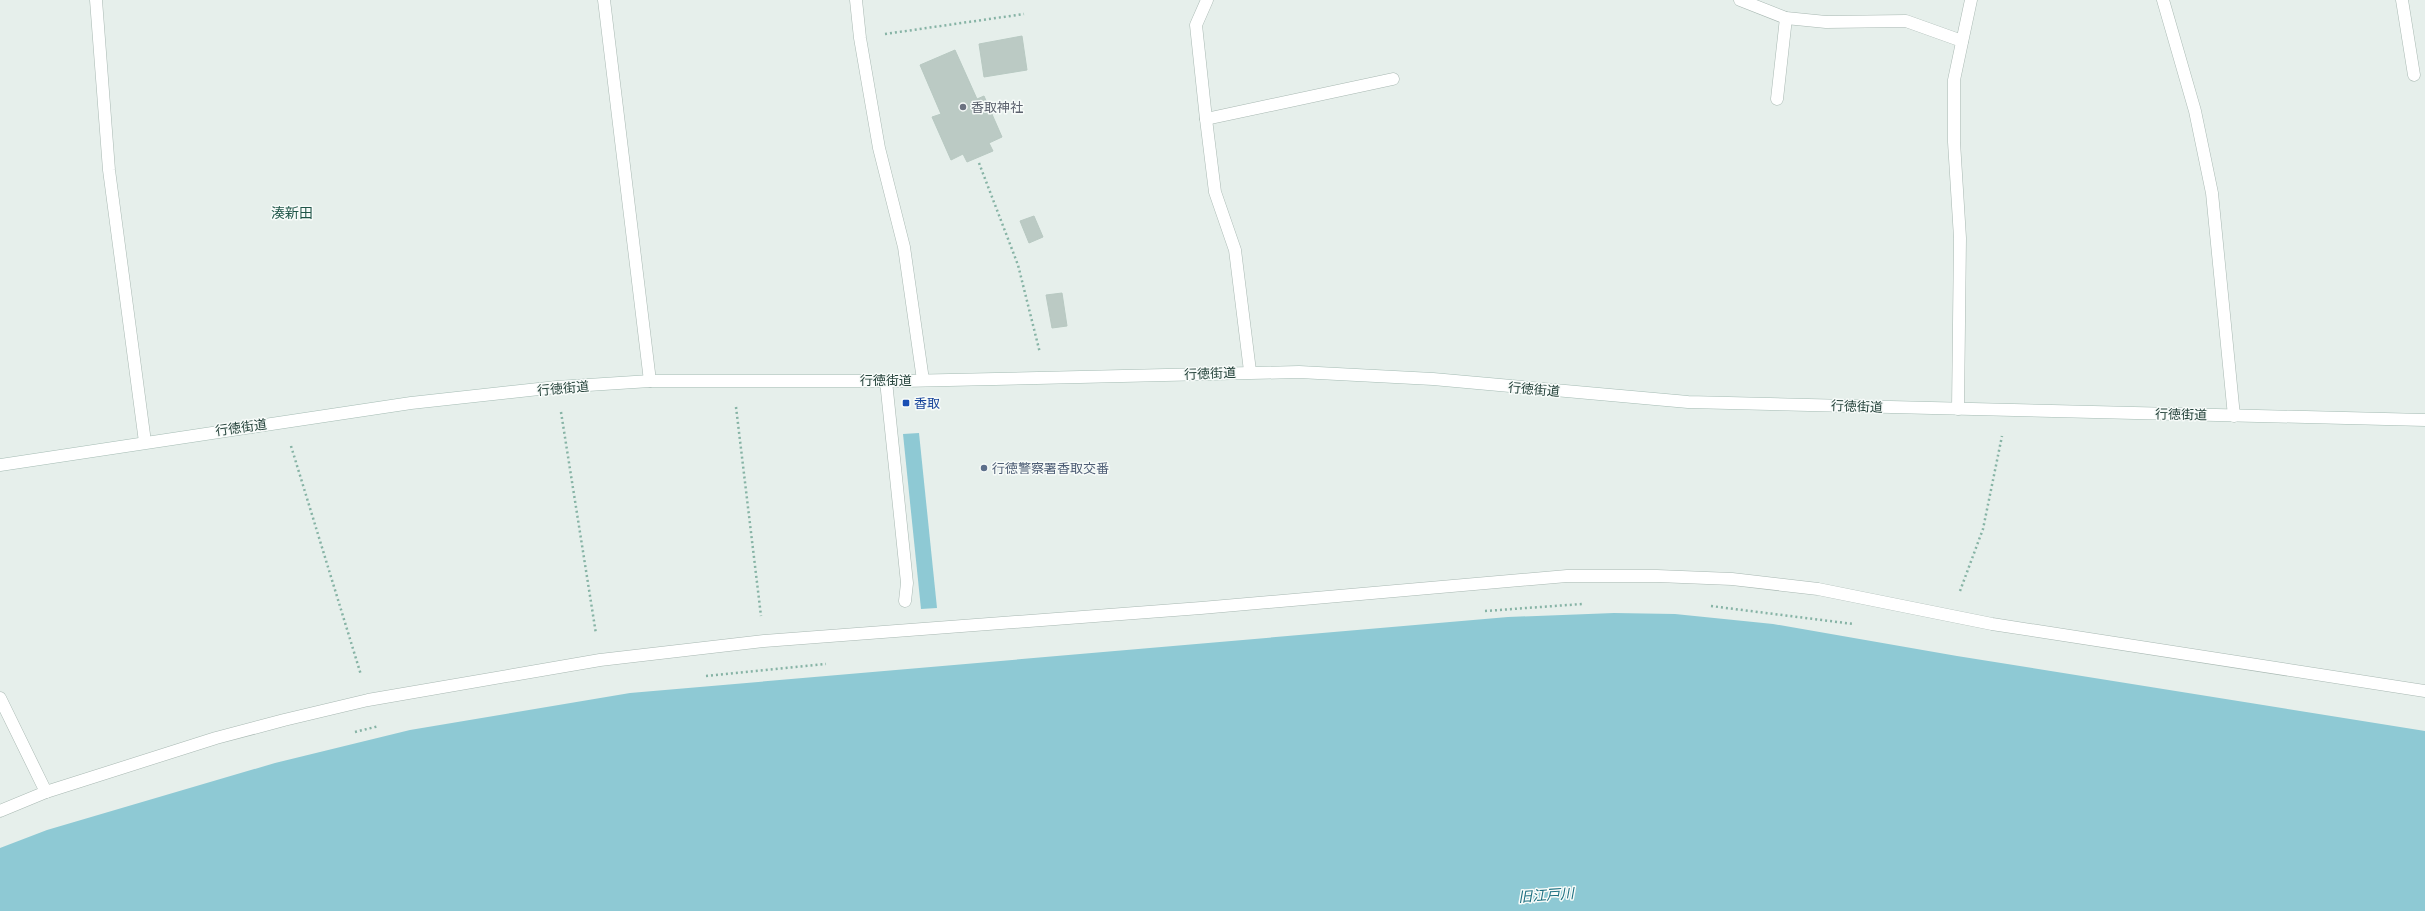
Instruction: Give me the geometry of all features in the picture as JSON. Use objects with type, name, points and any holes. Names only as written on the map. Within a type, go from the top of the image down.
[{"type":"street","points":[[96,0],[109,170],[146,442]]},
{"type":"street","points":[[604,0],[650,381]]},
{"type":"street","points":[[856,0],[860,38],[879,148],[904,246],[923,380]]},
{"type":"street","points":[[1207,0],[1196,25],[1206,119],[1215,192],[1235,250],[1250,372]]},
{"type":"street","points":[[1740,0],[1786,18],[1826,22],[1906,21],[1962,41]]},
{"type":"street","points":[[1958,409],[1960,238],[1954,142],[1954,80],[1971,0]]},
{"type":"street","points":[[2163,0],[2195,111],[2212,194],[2234,416]]},
{"type":"street","points":[[2402,0],[2414,76]]},
{"type":"street","points":[[1777,98],[1786,18]]},
{"type":"street","points":[[1206,119],[1393,79]]},
{"type":"street","name":"行徳街道","points":[[0,465],[411,403],[558,387],[650,381],[886,381],[1250,372],[1354,374],[1688,402],[2425,420]]},
{"type":"street","points":[[886,381],[907,582],[905,601]]},
{"type":"street","points":[[0,811],[46,792],[216,738],[368,700],[600,660],[764,641],[1185,609],[1567,576],[1657,576],[1732,579],[1818,589],[1992,624],[2425,691]]},
{"type":"street","points":[[0,698],[46,792]]},
{"type":"path","points":[[860,38],[1024,14]]},
{"type":"path","points":[[979,163],[1018,265],[1040,343],[1042,377]]},
{"type":"path","points":[[733,380],[764,641]]},
{"type":"path","points":[[558,387],[600,660]]},
{"type":"path","points":[[1951,616],[1983,529],[2007,410]]},
{"type":"path","points":[[284,421],[368,700]]},
{"type":"path","points":[[1478,612],[1586,604]]},
{"type":"path","points":[[1707,606],[1857,625]]},
{"type":"path","points":[[701,676],[831,664]]},
{"type":"path","points":[[347,734],[386,725]]},
{"type":"water","points":[[919,433],[937,608],[921,609],[903,434]]},
{"type":"water","name":"旧江戸川","points":[[1614,613],[1675,614],[1773,624],[1957,656],[2425,731],[2425,911],[0,911],[0,848],[47,830],[275,763],[410,730],[630,693],[1508,617]]},
{"type":"building","points":[[1022,36],[1027,70],[984,77],[979,44]]},
{"type":"building","name":"香取神社","points":[[955,50],[977,99],[984,96],[1002,137],[989,143],[993,151],[967,162],[963,154],[951,160],[932,117],[941,114],[920,65]]},
{"type":"building","points":[[1034,216],[1043,237],[1029,243],[1020,221]]},
{"type":"building","points":[[1062,293],[1067,326],[1052,328],[1046,295]]},
{"type":"place","name":"香取神社","points":[[963,107]]},
{"type":"place","name":"香取","points":[[906,403]]},
{"type":"place","name":"行徳警察署香取交番","points":[[984,468]]},
{"type":"district","name":"湊新田","points":[[292,213]]}]
